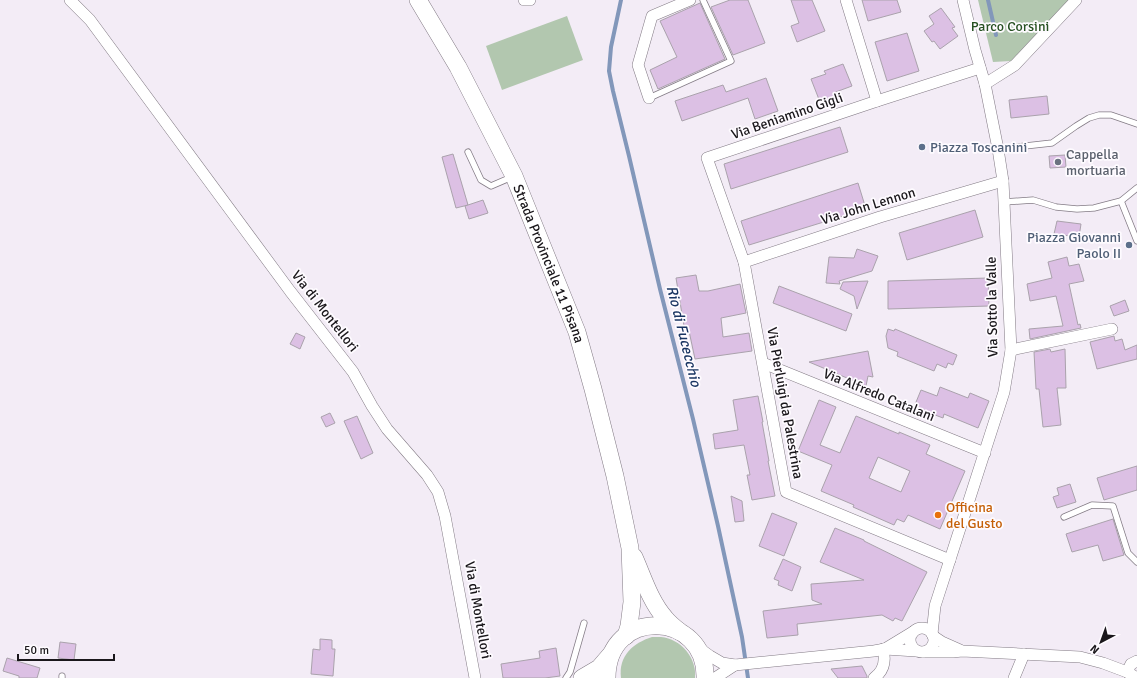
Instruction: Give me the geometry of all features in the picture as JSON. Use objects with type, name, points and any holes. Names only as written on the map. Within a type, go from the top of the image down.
[{"type":"main road","name":"Strada Provinciale 11 Pisana","points":[[418,0],[458,67],[514,176],[577,332],[609,454],[630,548],[632,602],[629,626],[626,636]]},
{"type":"main road","name":"Strada Provinciale 11 Pisana","points":[[630,548],[657,607],[666,619],[688,639]]},
{"type":"main road","points":[[582,678],[599,668],[626,636],[639,628],[653,626],[668,627],[688,639],[698,650],[703,663],[705,678]]},
{"type":"main road","points":[[607,678],[608,664],[612,652]]},
{"type":"street","name":"Via di Montellori","points":[[70,0],[90,20],[290,291],[353,372],[387,429],[427,474],[438,492],[445,516],[475,678]]},
{"type":"street","points":[[524,0],[530,0]]},
{"type":"street","points":[[649,98],[638,65],[652,16],[690,0]]},
{"type":"street","points":[[846,0],[877,101]]},
{"type":"street","name":"Via Sotto la Valle","points":[[932,635],[935,606],[1004,392],[1011,350],[1004,202],[998,149],[985,84],[963,0]]},
{"type":"street","points":[[985,84],[1015,65],[1076,0]]},
{"type":"street","name":"Via Beniamino Gigli","points":[[744,262],[707,158],[980,68]]},
{"type":"street","name":"Via John Lennon","points":[[744,262],[880,217],[1002,181]]},
{"type":"street","name":"Via Pierluigi da Palestrina","points":[[744,262],[786,492],[950,560]]},
{"type":"street","points":[[1011,350],[1112,329]]},
{"type":"street","name":"Via Alfredo Catalani","points":[[763,363],[984,454]]},
{"type":"street","name":"Via Sotto la Valle","points":[[884,649],[923,625],[935,606]]},
{"type":"street","points":[[932,635],[933,643],[930,649],[920,652],[913,649],[910,642],[911,635],[915,630],[925,629],[942,642],[962,651]]},
{"type":"street","points":[[688,639],[710,656],[722,663],[735,665],[884,649],[920,652],[962,651],[1080,657],[1103,663],[1127,672],[1137,678]]},
{"type":"street","points":[[874,678],[883,668],[884,649]]},
{"type":"street","points":[[1014,678],[1024,654]]},
{"type":"street","points":[[1127,672],[1131,664],[1137,661]]},
{"type":"street","points":[[715,678],[735,665]]},
{"type":"lane","points":[[649,98],[731,61],[703,0]]},
{"type":"lane","points":[[998,149],[1052,143],[1076,126],[1099,115],[1110,115],[1137,124]]},
{"type":"lane","points":[[468,152],[481,180],[491,186],[514,176]]},
{"type":"lane","points":[[1004,202],[1034,200],[1056,207],[1076,209],[1094,208],[1121,201],[1137,188]]},
{"type":"lane","points":[[1121,201],[1136,231],[1137,241]]},
{"type":"lane","points":[[1064,517],[1092,505],[1114,506],[1128,553],[1137,562]]},
{"type":"lane","points":[[566,678],[570,672],[584,623]]},
{"type":"green space","name":"Parco Corsini","points":[[978,0],[1069,0],[1011,61],[993,62]]},
{"type":"green space","points":[[567,16],[583,60],[502,90],[486,46]]},
{"type":"green space","points":[[652,637],[661,637],[675,641],[681,646],[686,651],[693,663],[695,678],[621,678],[624,657],[633,647]]},
{"type":"building","points":[[730,0],[748,0],[765,43],[733,55],[711,7]]},
{"type":"building","points":[[791,0],[812,0],[825,31],[797,42],[791,26],[799,23]]},
{"type":"building","points":[[862,0],[897,0],[901,12],[868,21]]},
{"type":"building","points":[[700,3],[725,59],[658,89],[650,70],[677,57],[660,21]]},
{"type":"building","points":[[941,8],[955,27],[952,28],[958,36],[940,49],[934,41],[932,42],[924,31],[934,24],[929,16]]},
{"type":"building","points":[[907,33],[919,71],[887,81],[875,42]]},
{"type":"building","points":[[843,64],[852,86],[833,93],[835,97],[820,102],[811,79],[826,74],[824,71]]},
{"type":"building","points":[[766,78],[778,111],[755,119],[748,98],[682,121],[675,101],[723,85],[726,92]]},
{"type":"building","points":[[1047,96],[1049,114],[1011,118],[1009,100]]},
{"type":"building","points":[[840,127],[848,152],[731,189],[724,164]]},
{"type":"building","points":[[453,154],[468,205],[456,208],[442,157]]},
{"type":"building","name":"Cappella mortuaria","points":[[1065,155],[1066,167],[1050,168],[1049,156]]},
{"type":"building","points":[[858,183],[866,209],[749,245],[741,221]]},
{"type":"building","points":[[483,200],[488,213],[469,219],[465,206]]},
{"type":"building","points":[[975,210],[983,237],[907,260],[899,233]]},
{"type":"building","points":[[1057,221],[1081,224],[1079,237],[1054,234]]},
{"type":"building","points":[[857,249],[878,256],[872,271],[839,281],[840,284],[826,283],[829,257],[854,258]]},
{"type":"building","points":[[1067,257],[1069,266],[1079,264],[1084,281],[1069,284],[1078,325],[1080,324],[1081,328],[1030,339],[1029,329],[1063,326],[1056,296],[1030,301],[1027,284],[1052,278],[1048,262]]},
{"type":"building","points":[[696,275],[699,291],[708,291],[740,284],[746,313],[721,318],[723,337],[749,333],[752,351],[695,359],[689,331],[685,332],[676,278]]},
{"type":"building","points":[[988,278],[989,306],[888,309],[888,281]]},
{"type":"building","points":[[868,281],[857,309],[854,296],[840,289],[843,282]]},
{"type":"building","points":[[779,286],[852,314],[846,331],[773,303]]},
{"type":"building","points":[[1125,300],[1129,311],[1114,316],[1110,306]]},
{"type":"building","points":[[888,329],[894,331],[895,329],[957,355],[953,365],[948,363],[946,368],[937,364],[934,371],[897,356],[898,352],[888,348],[886,336]]},
{"type":"building","points":[[296,333],[305,337],[300,349],[290,344]]},
{"type":"building","points":[[1114,336],[1115,341],[1122,339],[1125,350],[1137,345],[1137,359],[1097,369],[1090,342]]},
{"type":"building","points":[[1050,349],[1051,352],[1065,349],[1066,388],[1057,388],[1061,425],[1043,427],[1039,389],[1036,389],[1034,352]]},
{"type":"building","points":[[868,351],[873,377],[868,376],[866,386],[809,362]]},
{"type":"building","points":[[940,387],[968,398],[970,393],[989,401],[978,428],[944,414],[943,418],[914,407],[921,390],[937,396]]},
{"type":"building","points":[[758,396],[775,496],[752,500],[747,475],[750,475],[744,445],[715,449],[713,434],[738,430],[733,400]]},
{"type":"building","points":[[819,400],[836,407],[820,445],[840,453],[856,416],[930,445],[926,454],[965,471],[940,529],[908,515],[904,522],[897,519],[894,525],[853,507],[854,505],[821,491],[832,465],[798,451]],"holes":[[[878,457],[910,471],[901,492],[869,478]]]},
{"type":"building","points":[[330,413],[335,423],[326,427],[321,417]]},
{"type":"building","points":[[357,416],[373,453],[361,459],[344,421]]},
{"type":"building","points":[[1137,466],[1137,490],[1104,500],[1097,478]]},
{"type":"building","points":[[1070,484],[1076,502],[1057,508],[1053,497],[1059,495],[1057,488]]},
{"type":"building","points":[[731,496],[742,501],[744,521],[735,522]]},
{"type":"building","points":[[772,513],[797,523],[784,556],[759,546]]},
{"type":"building","points":[[1113,519],[1124,555],[1103,561],[1098,545],[1072,552],[1066,534]]},
{"type":"building","points":[[835,528],[864,540],[927,572],[902,621],[895,618],[893,621],[882,615],[797,624],[798,635],[767,638],[763,611],[822,604],[812,600],[811,584],[864,580],[820,562]]},
{"type":"building","points":[[783,559],[801,567],[792,591],[778,585],[779,581],[774,579]]},
{"type":"building","points":[[320,639],[332,640],[332,649],[335,649],[333,676],[311,674],[313,649],[320,650]]},
{"type":"building","points":[[60,642],[76,644],[74,660],[58,658]]},
{"type":"building","points":[[556,648],[560,676],[545,678],[503,678],[501,664],[540,658],[539,651]]},
{"type":"building","points":[[7,658],[40,668],[37,678],[19,678],[19,676],[3,671]]},
{"type":"building","points":[[862,666],[867,678],[838,678],[831,669]]},
{"type":"waterway","name":"Rio di Fucecchio","points":[[621,0],[611,47],[609,71],[718,526],[742,637],[748,678]]},
{"type":"waterway","points":[[988,0],[996,35]]},
{"type":"place","name":"Piazza Toscanini","points":[[922,147]]},
{"type":"place","name":"Cappella mortuaria","points":[[1058,162]]},
{"type":"place","name":"Piazza Giovanni Paolo II","points":[[1129,245]]},
{"type":"place","name":"Officina del Gusto","points":[[938,515]]}]
